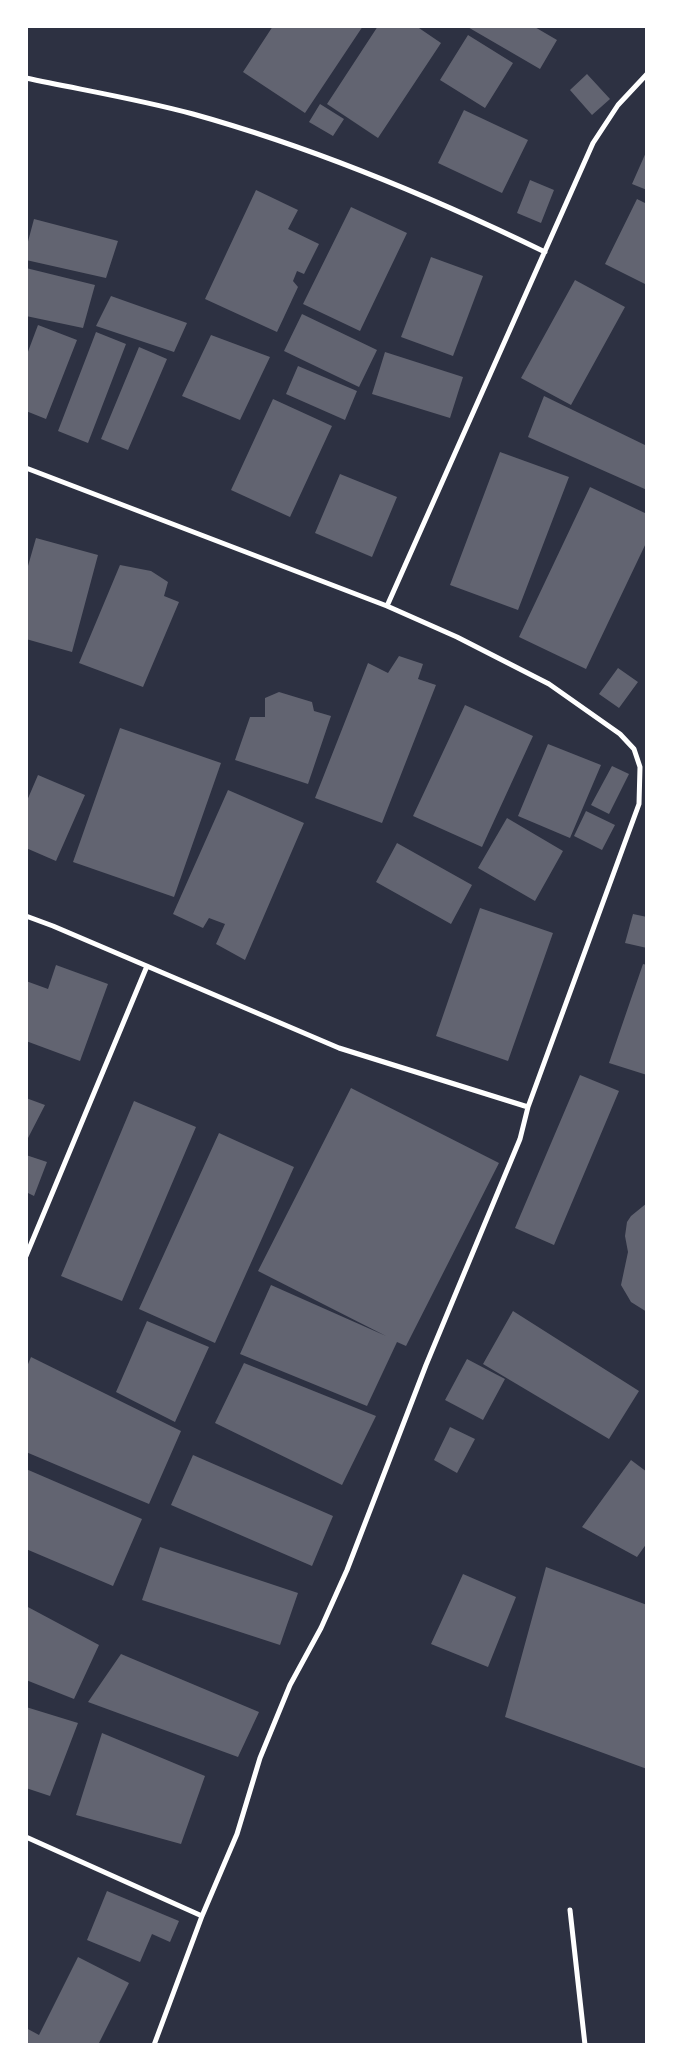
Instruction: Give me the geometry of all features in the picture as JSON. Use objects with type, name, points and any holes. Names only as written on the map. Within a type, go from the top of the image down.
[{"type":"street","points":[[387,606],[593,143],[618,105],[647,74]]},
{"type":"street","points":[[26,78],[192,114],[275,140],[373,175],[468,214],[545,252]]},
{"type":"street","points":[[26,468],[387,606],[457,637],[549,684],[620,734],[634,749],[640,767],[639,804],[528,1107],[520,1139],[426,1366],[346,1570],[321,1628],[290,1685],[260,1758],[237,1834],[202,1916],[154,2045]]},
{"type":"street","points":[[26,916],[339,1048],[528,1107]]},
{"type":"street","points":[[26,1256],[147,966]]},
{"type":"street","points":[[26,1837],[202,1916]]},
{"type":"street","points":[[570,1910],[585,2045]]},
{"type":"building","points":[[273,26],[363,26],[305,113],[243,72]]},
{"type":"building","points":[[378,26],[416,26],[441,43],[378,138],[327,104]]},
{"type":"building","points":[[466,26],[533,26],[557,40],[540,69]]},
{"type":"building","points":[[468,35],[513,63],[485,108],[440,80]]},
{"type":"building","points":[[587,74],[610,99],[592,115],[570,90]]},
{"type":"building","points":[[320,104],[344,119],[333,136],[309,122]]},
{"type":"building","points":[[464,110],[528,140],[502,193],[438,163]]},
{"type":"building","points":[[647,150],[647,190],[632,184]]},
{"type":"building","points":[[530,180],[554,190],[541,223],[517,213]]},
{"type":"building","points":[[256,190],[298,210],[288,229],[319,244],[304,274],[297,271],[293,281],[298,287],[277,332],[205,299]]},
{"type":"building","points":[[637,199],[647,204],[647,285],[605,264]]},
{"type":"building","points":[[351,207],[407,233],[360,331],[303,304]]},
{"type":"building","points":[[34,219],[118,241],[106,278],[26,260],[26,249]]},
{"type":"building","points":[[431,257],[483,276],[453,356],[401,337]]},
{"type":"building","points":[[26,268],[95,285],[83,328],[26,316]]},
{"type":"building","points":[[575,280],[625,307],[571,405],[521,378]]},
{"type":"building","points":[[111,296],[187,323],[174,352],[96,326]]},
{"type":"building","points":[[302,314],[377,350],[359,387],[284,351]]},
{"type":"building","points":[[38,325],[77,340],[46,419],[26,411],[26,357]]},
{"type":"building","points":[[96,332],[126,344],[88,443],[58,431]]},
{"type":"building","points":[[211,335],[270,357],[240,420],[182,396]]},
{"type":"building","points":[[139,347],[167,359],[128,450],[101,439]]},
{"type":"building","points":[[385,352],[463,377],[450,418],[372,394]]},
{"type":"building","points":[[298,366],[357,391],[345,420],[286,394]]},
{"type":"building","points":[[544,396],[647,446],[647,490],[528,437]]},
{"type":"building","points":[[273,399],[332,426],[290,517],[231,490]]},
{"type":"building","points":[[500,452],[569,477],[518,610],[450,585]]},
{"type":"building","points":[[340,474],[397,497],[372,557],[315,533]]},
{"type":"building","points":[[590,487],[647,514],[647,541],[586,669],[519,637]]},
{"type":"building","points":[[36,538],[98,555],[72,652],[26,639],[26,573]]},
{"type":"building","points":[[120,565],[151,571],[168,582],[164,596],[179,602],[143,687],[79,663]]},
{"type":"building","points":[[399,656],[423,664],[418,679],[436,685],[382,823],[315,798],[368,663],[388,673]]},
{"type":"building","points":[[618,668],[638,682],[619,708],[599,694]]},
{"type":"building","points":[[279,692],[312,702],[314,711],[331,716],[308,784],[235,760],[250,717],[265,717],[265,698]]},
{"type":"building","points":[[465,705],[533,736],[482,847],[413,816]]},
{"type":"building","points":[[120,728],[221,763],[174,897],[73,862]]},
{"type":"building","points":[[548,744],[601,765],[570,838],[518,816]]},
{"type":"building","points":[[612,766],[629,774],[609,814],[591,805]]},
{"type":"building","points":[[38,775],[85,795],[56,861],[26,848],[26,803]]},
{"type":"building","points":[[228,790],[304,823],[245,960],[216,944],[225,924],[209,918],[203,928],[173,914]]},
{"type":"building","points":[[586,811],[615,825],[602,850],[574,836]]},
{"type":"building","points":[[507,818],[563,851],[535,901],[478,868]]},
{"type":"building","points":[[397,843],[472,885],[451,924],[376,882]]},
{"type":"building","points":[[480,908],[553,933],[508,1061],[436,1036]]},
{"type":"building","points":[[633,914],[647,917],[647,948],[625,943]]},
{"type":"building","points":[[643,964],[647,965],[647,1075],[609,1063]]},
{"type":"building","points":[[56,965],[108,984],[80,1061],[26,1041],[26,981],[48,989]]},
{"type":"building","points":[[580,1075],[619,1091],[554,1245],[515,1228]]},
{"type":"building","points":[[351,1088],[499,1163],[406,1346],[397,1342],[367,1406],[240,1354],[271,1285],[386,1336],[258,1271]]},
{"type":"building","points":[[26,1098],[45,1105],[28,1138],[26,1137]]},
{"type":"building","points":[[134,1101],[196,1127],[122,1301],[61,1276]]},
{"type":"building","points":[[219,1133],[294,1167],[215,1343],[139,1309]]},
{"type":"building","points":[[26,1155],[47,1162],[34,1196],[26,1192]]},
{"type":"building","points":[[647,1203],[647,1312],[631,1302],[621,1285],[628,1252],[625,1236],[627,1222],[631,1216]]},
{"type":"building","points":[[513,1311],[639,1391],[609,1439],[483,1364]]},
{"type":"building","points":[[147,1321],[209,1347],[175,1422],[116,1392]]},
{"type":"building","points":[[31,1357],[181,1431],[149,1504],[26,1452],[26,1369]]},
{"type":"building","points":[[467,1359],[505,1379],[483,1420],[445,1400]]},
{"type":"building","points":[[244,1363],[376,1416],[342,1485],[215,1423]]},
{"type":"building","points":[[450,1427],[475,1439],[457,1473],[434,1460]]},
{"type":"building","points":[[193,1455],[333,1516],[312,1566],[171,1505]]},
{"type":"building","points":[[631,1460],[647,1472],[647,1543],[637,1557],[582,1527]]},
{"type":"building","points":[[26,1469],[142,1519],[113,1586],[26,1549]]},
{"type":"building","points":[[160,1547],[298,1593],[280,1645],[142,1600]]},
{"type":"building","points":[[546,1567],[647,1605],[647,1769],[505,1717]]},
{"type":"building","points":[[463,1574],[516,1597],[488,1667],[431,1644]]},
{"type":"building","points":[[26,1606],[99,1645],[74,1699],[26,1680]]},
{"type":"building","points":[[121,1654],[259,1712],[238,1757],[88,1702]]},
{"type":"building","points":[[26,1707],[78,1723],[50,1796],[26,1788]]},
{"type":"building","points":[[102,1733],[205,1776],[181,1844],[76,1815]]},
{"type":"building","points":[[107,1891],[179,1921],[170,1942],[152,1934],[140,1962],[87,1940]]},
{"type":"building","points":[[78,1957],[129,1983],[98,2045],[26,2045],[26,2028],[39,2035]]}]
